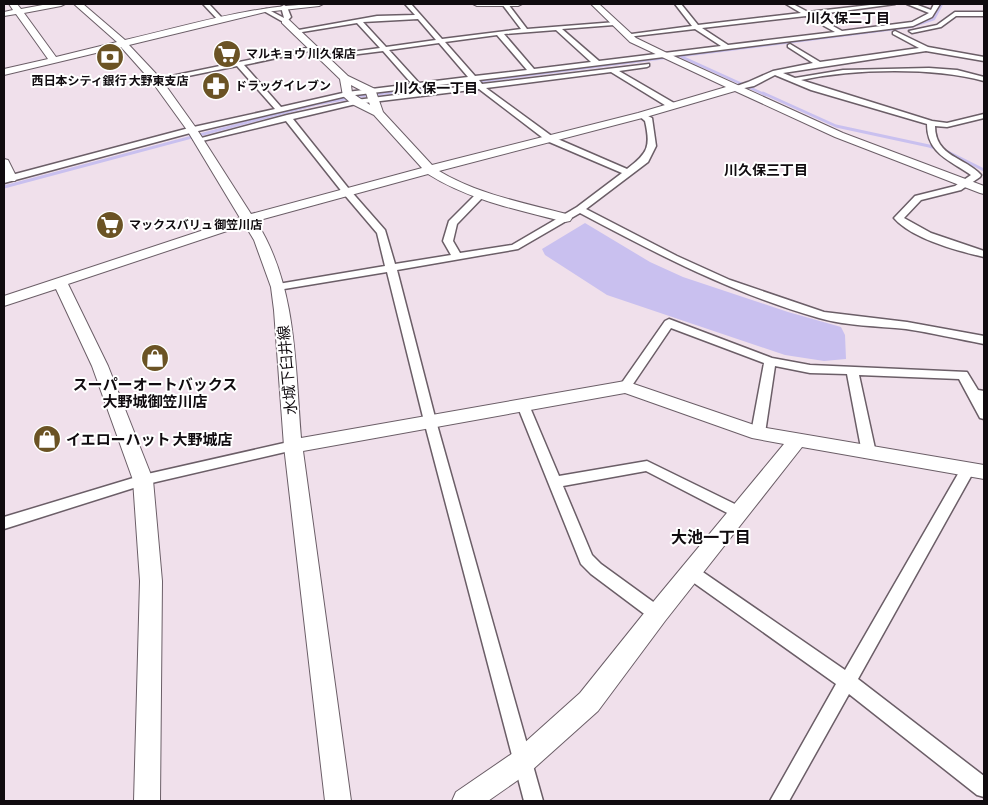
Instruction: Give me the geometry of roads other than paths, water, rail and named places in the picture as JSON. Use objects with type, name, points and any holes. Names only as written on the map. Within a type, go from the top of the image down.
[{"type":"street","points":[[13,4],[54,60]]},
{"type":"street","points":[[4,14],[61,4]]},
{"type":"street","name":"水城下臼井線","points":[[78,4],[123,43],[157,81],[195,135],[262,240],[278,287],[282,310],[293,446],[338,801]]},
{"type":"street","points":[[206,4],[221,20]]},
{"type":"street","points":[[4,72],[265,10],[300,4],[319,4]]},
{"type":"street","points":[[408,4],[478,82],[550,139],[628,173]]},
{"type":"street","points":[[477,4],[518,4]]},
{"type":"street","points":[[504,4],[525,31]]},
{"type":"street","points":[[595,4],[627,35],[664,55],[739,87],[839,135],[984,190]]},
{"type":"street","points":[[678,4],[696,27],[727,47]]},
{"type":"street","points":[[790,4],[840,32]]},
{"type":"street","points":[[627,35],[892,4]]},
{"type":"street","points":[[910,4],[933,13]]},
{"type":"street","points":[[283,113],[356,102],[373,95],[417,85],[478,82],[532,71],[913,24],[922,21],[933,13],[937,4]]},
{"type":"street","points":[[284,7],[288,17],[285,21]]},
{"type":"street","points":[[978,8],[984,14]]},
{"type":"street","points":[[265,10],[285,21],[321,58],[344,78],[373,95],[378,113]]},
{"type":"street","points":[[4,163],[7,179],[283,113],[347,94],[373,95],[478,82],[613,70],[896,33],[934,27],[947,22],[951,15],[984,14]]},
{"type":"street","points":[[296,31],[377,18],[420,17]]},
{"type":"street","points":[[359,21],[417,85]]},
{"type":"street","points":[[321,58],[499,33],[614,23]]},
{"type":"street","points":[[557,28],[597,63]]},
{"type":"street","points":[[499,33],[532,71]]},
{"type":"street","points":[[896,33],[926,49]]},
{"type":"street","points":[[790,46],[819,64]]},
{"type":"street","points":[[157,81],[312,48]]},
{"type":"street","points":[[4,301],[249,219],[346,191],[642,115],[751,84],[776,72],[926,49],[984,58]]},
{"type":"street","points":[[239,64],[283,113],[382,232],[430,421],[534,801]]},
{"type":"street","points":[[793,80],[816,74],[907,69],[954,71],[984,79]]},
{"type":"street","points":[[613,70],[671,106]]},
{"type":"street","points":[[776,72],[814,88],[931,123],[947,126],[984,116]]},
{"type":"street","points":[[344,78],[347,94],[356,102],[378,113],[430,170],[449,182],[480,195],[565,218]]},
{"type":"street","points":[[278,287],[515,247],[580,209],[645,160],[653,146],[649,120],[642,115]]},
{"type":"street","points":[[931,123],[931,138],[942,150],[977,175],[958,188],[918,198],[899,218],[905,225],[984,254]]},
{"type":"street","points":[[457,256],[448,241],[452,223],[480,195]]},
{"type":"street","points":[[580,209],[673,258],[726,282],[822,314],[842,319],[907,326],[984,340]]},
{"type":"street","points":[[60,282],[100,366],[143,480],[151,581],[147,801]]},
{"type":"street","points":[[625,387],[669,323],[770,360],[810,369],[963,375],[979,394],[984,415]]},
{"type":"street","points":[[758,433],[770,360]]},
{"type":"street","points":[[852,370],[869,453]]},
{"type":"street","points":[[4,523],[143,480],[293,446],[625,387],[758,433],[976,472],[848,682],[779,801]]},
{"type":"street","points":[[523,405],[586,559],[596,569],[657,614]]},
{"type":"street","points":[[465,801],[522,762],[589,702],[657,614],[692,574],[797,441]]},
{"type":"street","points":[[554,482],[647,466],[740,513]]},
{"type":"street","points":[[692,574],[848,682],[984,788]]},
{"type":"waterway","points":[[372,95],[910,27],[934,19],[942,4]]},
{"type":"waterway","points":[[682,57],[766,95]]},
{"type":"waterway","points":[[4,187],[316,104],[379,93]]},
{"type":"waterway","points":[[763,93],[836,126],[929,146],[948,152],[984,170]]},
{"type":"place","name":"マルキョウ 川久保店","points":[[227,54]]},
{"type":"place","name":"西日本シティ銀行 大野東支店","points":[[110,57]]},
{"type":"place","name":"ドラッグイレブン","points":[[216,86]]},
{"type":"place","name":"マックスバリュ 御笠川店","points":[[110,225]]},
{"type":"place","name":"スーパーオートバックス 大野城御笠川店","points":[[155,358]]},
{"type":"place","name":"イエローハット 大野城店","points":[[47,439]]},
{"type":"district","name":"川久保二丁目","points":[[848,18]]},
{"type":"district","name":"川久保一丁目","points":[[436,88]]},
{"type":"district","name":"川久保三丁目","points":[[766,170]]},
{"type":"district","name":"大池一丁目","points":[[711,537]]}]
